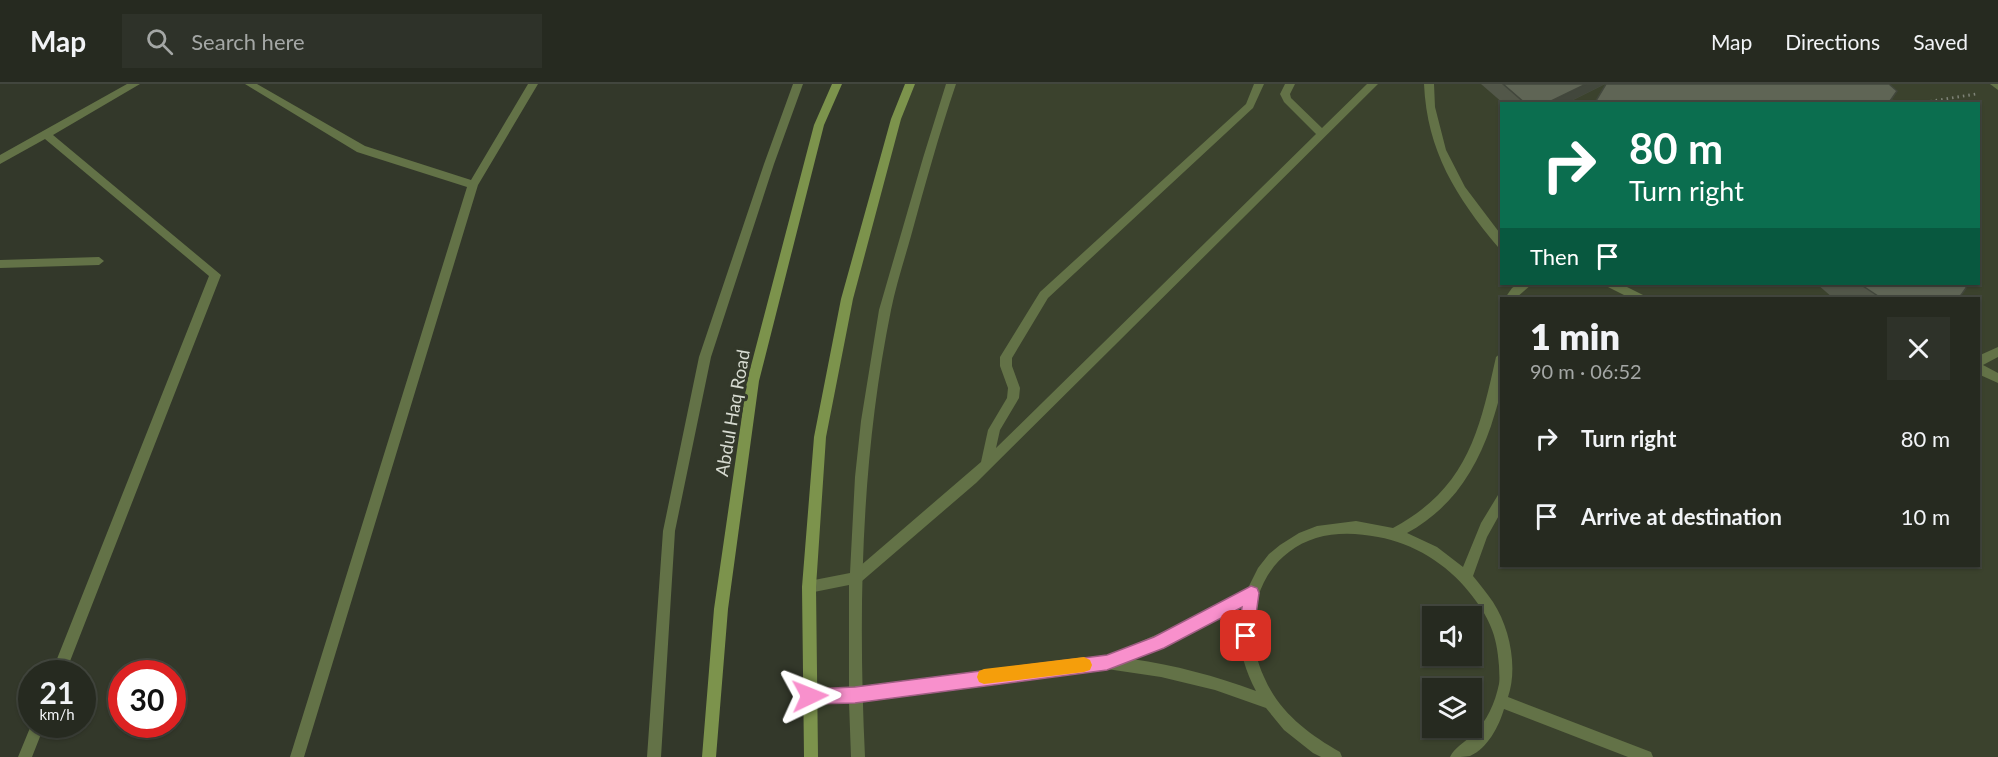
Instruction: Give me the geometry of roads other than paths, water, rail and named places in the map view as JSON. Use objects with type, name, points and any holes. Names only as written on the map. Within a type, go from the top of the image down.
[{"type":"main road","name":"Abdul Haq Road","points":[[709,757],[721,609],[753,381],[819,125],[837,84]]},
{"type":"main road","points":[[812,757],[809,587],[820,437],[847,299],[896,119],[910,84]]},
{"type":"street","points":[[0,160],[135,84]]},
{"type":"street","points":[[250,84],[362,149],[472,185]]},
{"type":"street","points":[[297,757],[472,185],[533,84]]},
{"type":"street","points":[[654,757],[669,531],[705,357],[798,84]]},
{"type":"street","points":[[858,757],[855,695],[856,577],[865,446],[886,309],[935,130],[951,84]]},
{"type":"street","points":[[986,464],[994,429],[1012,402],[1014,393],[1014,384],[1005,363],[1006,357],[1044,295],[1250,106],[1259,84]]},
{"type":"street","points":[[1290,84],[1285,94],[1287,100],[1322,134]]},
{"type":"street","points":[[809,587],[856,577],[986,464],[1373,84]]},
{"type":"street","points":[[1429,84],[1428,108],[1438,146],[1458,186],[1500,241]]},
{"type":"street","points":[[47,135],[215,275],[64,660]]},
{"type":"street","points":[[0,264],[99,261]]},
{"type":"street","points":[[1511,297],[1525,285]]},
{"type":"street","points":[[1614,285],[1637,297]]},
{"type":"street","points":[[1980,361],[1998,352]]},
{"type":"street","points":[[1396,533],[1429,513],[1465,470],[1483,435],[1500,365]]},
{"type":"street","points":[[1980,369],[1998,378]]},
{"type":"street","points":[[1466,577],[1486,520],[1500,502]]},
{"type":"street","points":[[1318,757],[1268,702],[1257,680],[1246,636],[1251,593],[1260,574],[1273,558],[1290,545],[1308,535],[1329,529],[1351,527],[1374,528],[1396,533],[1446,558],[1484,599],[1496,623],[1505,649],[1506,675],[1502,700],[1492,724],[1476,743],[1457,757]]},
{"type":"street","points":[[810,696],[855,695],[1107,662],[1159,643],[1207,619],[1251,593]]},
{"type":"street","points":[[1107,662],[1161,670],[1204,680],[1268,702]]},
{"type":"street","points":[[1502,700],[1646,757]]},
{"type":"street","points":[[25,757],[32,738]]},
{"type":"street","points":[[1302,738],[1335,757]]}]
